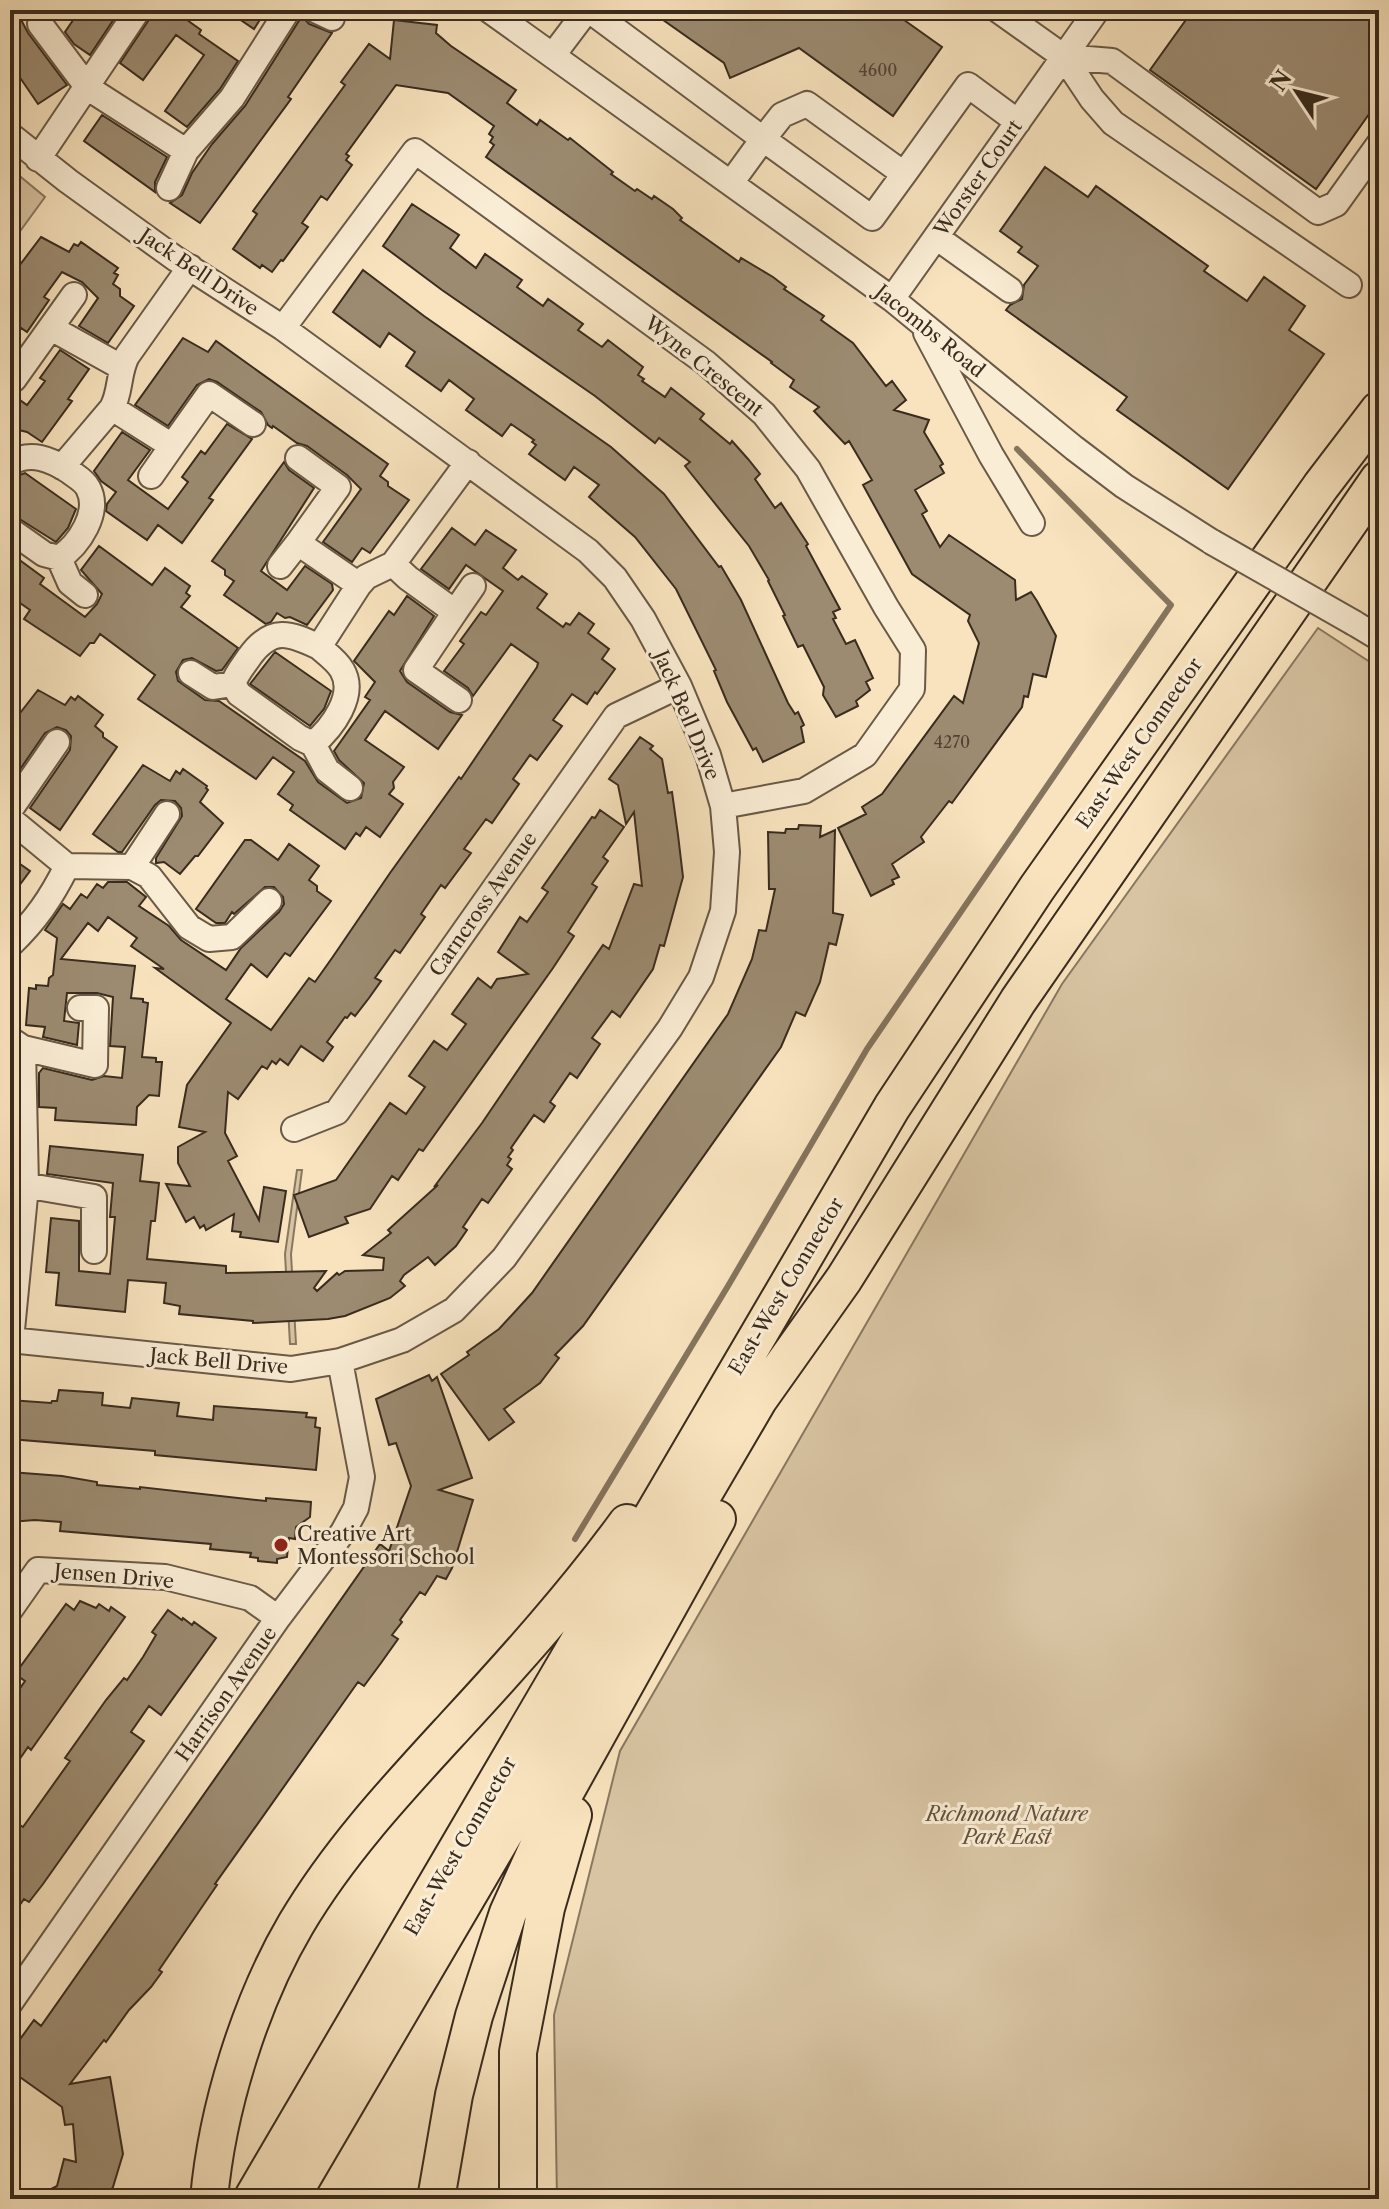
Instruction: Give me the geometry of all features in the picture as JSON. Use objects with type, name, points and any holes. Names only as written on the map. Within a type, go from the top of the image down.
[{"type":"highway","points":[[1321,486],[1355,416],[1379,382]]},
{"type":"highway","name":"East-West Connector","points":[[268,2194],[725,1390],[892,1107],[1028,900],[1321,486],[1379,410]]},
{"type":"highway","name":"East-West Connector","points":[[268,2194],[759,1399],[844,1279],[1018,1001],[1379,479]]},
{"type":"highway","points":[[1316,573],[1379,524]]},
{"type":"highway","points":[[436,2199],[438,2173],[457,2082],[474,2016],[508,1913],[552,1816],[618,1693],[787,1397],[844,1279]]},
{"type":"highway","points":[[209,2199],[212,2160],[242,2045],[268,1978],[297,1923],[392,1793],[576,1588],[626,1525],[681,1444],[725,1390]]},
{"type":"highway","points":[[518,2199],[518,2052],[546,1908],[569,1825],[618,1693]]},
{"type":"street","points":[[38,159],[138,10]]},
{"type":"street","points":[[169,188],[186,151],[232,98],[288,10]]},
{"type":"street","name":"Jacombs Road","points":[[489,10],[892,299],[1124,486],[1212,542],[1379,638]]},
{"type":"street","points":[[553,55],[588,10],[872,218],[968,85],[1018,122]]},
{"type":"street","points":[[998,10],[1064,57],[1092,99],[1113,123],[1349,285]]},
{"type":"street","name":"Worster Court","points":[[892,299],[1097,10]]},
{"type":"street","points":[[40,24],[88,88],[186,151]]},
{"type":"street","points":[[1064,57],[1112,61],[1318,212],[1336,204],[1379,144]]},
{"type":"street","points":[[731,183],[782,115],[807,104],[904,174]]},
{"type":"street","name":"Jack Bell Drive","points":[[10,135],[38,159],[190,267],[283,328],[588,551],[615,578],[643,619],[679,686],[708,755],[723,806],[727,852],[723,911],[701,977],[670,1028],[504,1258],[454,1310],[402,1340],[340,1361],[291,1369],[10,1340]]},
{"type":"street","name":"Wyne Crescent","points":[[283,328],[415,151],[706,363],[764,414],[808,469],[913,650],[912,689],[865,755],[804,791],[723,806]]},
{"type":"street","points":[[936,237],[1010,290]]},
{"type":"street","points":[[62,467],[112,408],[116,401],[121,367],[190,267]]},
{"type":"street","points":[[10,376],[14,379],[74,295]]},
{"type":"street","points":[[920,320],[991,455],[1032,523]]},
{"type":"street","points":[[51,328],[121,367]]},
{"type":"street","points":[[151,476],[209,394],[253,424]]},
{"type":"street","points":[[112,408],[172,446]]},
{"type":"street","points":[[10,463],[19,458],[44,458],[82,480],[89,488],[93,504],[86,527],[59,558]]},
{"type":"street","points":[[280,566],[338,487],[298,458]]},
{"type":"street","points":[[319,647],[359,585],[366,577],[393,564],[468,462]]},
{"type":"street","points":[[10,530],[44,554],[59,558]]},
{"type":"street","points":[[298,543],[359,585]]},
{"type":"street","points":[[59,558],[70,583],[85,595]]},
{"type":"street","points":[[393,564],[455,612]]},
{"type":"street","points":[[459,700],[416,670],[473,586]]},
{"type":"street","points":[[191,673],[213,687],[233,684],[255,650],[273,636],[293,635],[319,647],[343,671],[347,681],[346,695],[329,728],[313,744]]},
{"type":"street","points":[[233,684],[239,694],[313,744],[327,770],[350,788]]},
{"type":"street","name":"Carncross Avenue","points":[[294,1129],[337,1112],[616,716],[679,686]]},
{"type":"street","points":[[10,810],[57,742]]},
{"type":"street","points":[[132,867],[167,814]]},
{"type":"street","points":[[10,819],[67,866],[132,867],[149,876],[182,920],[209,939],[232,937],[269,901]]},
{"type":"street","points":[[10,945],[34,923],[67,866]]},
{"type":"street","points":[[10,1340],[18,1184],[16,1043],[95,1065],[96,1008],[80,1008]]},
{"type":"street","points":[[18,1184],[94,1197],[94,1251]]},
{"type":"street","name":"Harrison Avenue","points":[[10,2003],[278,1618],[343,1532],[356,1508],[362,1477],[340,1361]]},
{"type":"street","name":"Jensen Drive","points":[[10,1610],[38,1570],[165,1577],[250,1598],[278,1618]]},
{"type":"green space","points":[[10,168],[45,197],[10,245]]},
{"type":"green space","name":"Richmond Nature Park East","points":[[1318,628],[1379,668],[1379,2199],[557,2199],[554,2015],[620,1751],[1062,984]]},
{"type":"green space","points":[[297,1170],[302,1170],[291,1254],[296,1344],[290,1344],[285,1254]]},
{"type":"building","points":[[10,10],[16,10],[28,33],[67,85],[38,104],[10,63]]},
{"type":"building","points":[[80,10],[120,10],[90,55],[74,44],[65,32]]},
{"type":"building","points":[[153,10],[173,10],[201,30],[199,34],[238,61],[220,89],[187,127],[165,111],[204,55],[176,35],[143,80],[120,63]]},
{"type":"building","points":[[226,10],[266,10],[254,29]]},
{"type":"building","points":[[649,10],[890,10],[942,47],[893,116],[799,48],[730,78],[724,63]]},
{"type":"building","points":[[1193,10],[1379,10],[1379,100],[1316,189],[1150,70]]},
{"type":"building","points":[[302,16],[309,24],[332,33],[288,97],[291,99],[200,223],[170,203],[182,195],[192,173],[212,144],[245,106]]},
{"type":"building","points":[[394,20],[437,25],[436,33],[451,46],[516,90],[507,103],[537,125],[540,120],[568,140],[570,138],[635,191],[637,189],[652,199],[654,196],[673,209],[682,218],[680,220],[739,262],[741,258],[773,277],[786,287],[784,289],[824,316],[821,320],[853,343],[886,386],[892,381],[906,400],[894,410],[929,420],[924,432],[943,464],[940,466],[944,473],[915,490],[927,511],[922,514],[940,547],[949,535],[1015,580],[1016,600],[1031,592],[1037,601],[1056,636],[1046,677],[1033,674],[1028,697],[1024,696],[1022,707],[952,803],[949,801],[921,837],[924,842],[892,864],[899,877],[892,880],[894,884],[871,896],[838,828],[866,814],[862,807],[882,794],[954,696],[963,703],[979,643],[968,621],[970,615],[912,574],[863,485],[872,480],[849,441],[845,444],[814,411],[819,407],[790,387],[794,380],[486,157],[494,145],[490,142],[493,137],[489,134],[494,126],[448,93],[396,85],[346,154],[349,156],[346,160],[352,165],[327,200],[321,196],[302,223],[308,227],[272,272],[262,265],[260,268],[233,249],[257,214],[253,211],[345,85],[341,82],[369,44],[390,59]]},
{"type":"building","points":[[102,115],[167,157],[155,182],[155,192],[84,141]]},
{"type":"building","points":[[1045,167],[1088,197],[1096,186],[1208,266],[1204,271],[1247,301],[1264,277],[1305,306],[1289,330],[1324,354],[1228,489],[1117,410],[1127,397],[1006,310],[1022,299],[1024,285],[1038,266],[1018,252],[1022,247],[1000,231]]},
{"type":"building","points":[[412,204],[459,235],[450,248],[476,268],[485,254],[522,280],[517,287],[543,306],[548,299],[583,324],[578,330],[602,347],[608,340],[643,367],[638,375],[644,379],[642,381],[665,397],[671,388],[704,414],[700,419],[730,444],[732,441],[748,459],[760,474],[755,479],[775,508],[781,503],[808,544],[806,546],[840,609],[833,612],[836,618],[833,619],[846,644],[855,640],[873,678],[866,682],[870,690],[856,701],[858,706],[836,717],[823,695],[824,687],[803,645],[798,647],[769,580],[749,546],[685,466],[690,462],[659,438],[655,443],[595,396],[383,246]]},
{"type":"building","points":[[41,237],[69,252],[74,244],[78,246],[81,242],[118,268],[113,284],[120,289],[120,296],[134,306],[108,343],[79,326],[98,298],[82,282],[62,272],[44,297],[49,300],[27,332],[21,328],[10,344],[10,278]]},
{"type":"building","points":[[363,270],[611,447],[664,494],[721,566],[741,600],[788,703],[795,714],[798,712],[804,725],[801,727],[804,742],[763,762],[756,748],[753,750],[727,702],[716,670],[676,589],[635,537],[589,497],[599,485],[574,467],[565,480],[529,454],[536,445],[532,442],[534,440],[511,424],[502,436],[466,410],[474,399],[449,380],[441,391],[406,366],[415,352],[389,333],[380,347],[333,312]]},
{"type":"building","points":[[183,338],[208,352],[216,341],[388,464],[380,476],[388,482],[388,486],[409,500],[370,553],[362,548],[352,562],[323,542],[361,489],[307,446],[272,428],[261,412],[217,382],[209,379],[197,385],[168,426],[135,405]]},
{"type":"building","points":[[60,350],[89,369],[68,399],[72,401],[42,442],[27,432],[10,428],[10,393],[27,405],[45,381],[40,378]]},
{"type":"building","points":[[227,424],[252,439],[209,498],[213,500],[182,543],[158,525],[147,540],[106,511],[116,492],[101,481],[94,471],[122,432],[150,450],[128,480],[168,509],[188,482],[182,477],[201,451],[205,454]]},
{"type":"building","points":[[284,462],[289,470],[314,488],[261,571],[287,590],[305,566],[332,584],[333,590],[307,625],[277,613],[266,624],[224,595],[234,581],[212,561]]},
{"type":"building","points":[[25,473],[76,509],[68,528],[56,542],[10,513],[10,487],[17,476]]},
{"type":"building","points":[[452,528],[475,545],[486,530],[516,550],[503,568],[518,580],[522,576],[547,594],[537,608],[563,627],[566,623],[570,625],[579,613],[594,624],[588,633],[609,649],[602,659],[615,669],[587,704],[572,694],[553,720],[562,726],[537,760],[530,755],[513,779],[519,784],[492,823],[486,819],[464,849],[471,853],[445,888],[441,885],[421,914],[425,917],[400,953],[395,950],[375,978],[381,981],[369,998],[355,1016],[351,1013],[345,1017],[327,1042],[333,1047],[323,1061],[301,1046],[288,1065],[280,1059],[276,1064],[272,1061],[267,1069],[262,1066],[238,1099],[228,1092],[225,1133],[237,1156],[228,1161],[259,1220],[264,1187],[286,1191],[278,1242],[240,1237],[241,1232],[232,1231],[234,1214],[206,1230],[204,1225],[200,1228],[194,1217],[186,1222],[166,1184],[190,1186],[178,1163],[178,1147],[205,1132],[179,1127],[187,1085],[231,1023],[155,968],[164,969],[131,946],[137,938],[108,917],[98,931],[88,923],[61,959],[135,966],[131,998],[143,999],[148,1003],[142,1057],[156,1058],[156,1062],[162,1062],[159,1096],[149,1095],[137,1107],[136,1125],[55,1120],[56,1108],[39,1107],[39,1073],[43,1068],[92,1080],[104,1076],[122,1078],[125,1047],[110,1046],[113,997],[97,993],[67,993],[64,1021],[79,1023],[77,1045],[43,1037],[45,1027],[26,1025],[29,988],[48,986],[49,978],[53,975],[57,938],[45,930],[63,904],[70,909],[81,894],[87,898],[97,884],[103,888],[108,882],[127,882],[146,897],[139,906],[169,926],[181,940],[226,970],[241,948],[279,912],[284,904],[283,897],[274,887],[265,887],[234,914],[232,912],[225,923],[216,923],[196,909],[245,840],[251,840],[278,860],[289,844],[319,866],[309,880],[317,886],[317,891],[331,901],[290,956],[285,953],[267,977],[251,964],[226,999],[271,1030],[309,978],[315,982],[537,667],[538,663],[511,644],[473,696],[468,688],[444,671],[464,644],[460,641],[481,612],[486,615],[503,591],[466,565],[449,589],[421,569]]},
{"type":"building","points":[[99,546],[152,585],[165,568],[190,586],[186,593],[190,596],[181,607],[238,648],[222,670],[216,671],[192,658],[183,660],[176,672],[178,681],[205,700],[219,701],[305,761],[318,782],[347,803],[361,798],[364,783],[339,760],[334,751],[370,700],[365,697],[375,682],[354,661],[389,611],[394,615],[407,596],[434,616],[400,671],[407,682],[450,712],[462,715],[438,749],[385,711],[365,740],[404,767],[389,794],[403,804],[380,837],[366,827],[360,836],[356,833],[345,849],[290,810],[293,805],[278,794],[294,772],[273,757],[256,779],[138,699],[155,675],[100,634],[80,656],[24,619],[30,610],[10,596],[10,553],[44,578],[40,584],[85,617],[102,594],[81,570]]},
{"type":"building","points":[[275,652],[331,691],[324,709],[310,726],[250,684]]},
{"type":"building","points":[[38,690],[65,705],[71,697],[75,700],[78,696],[103,715],[95,726],[103,737],[117,747],[60,830],[30,808],[70,750],[71,736],[66,730],[57,727],[45,733],[10,784],[10,726]]},
{"type":"building","points":[[640,737],[653,746],[650,749],[662,759],[668,793],[672,792],[683,877],[664,946],[660,945],[653,969],[620,1017],[612,1011],[592,1038],[600,1044],[577,1078],[570,1073],[550,1102],[555,1106],[544,1122],[534,1115],[511,1148],[513,1150],[508,1157],[511,1159],[507,1165],[512,1169],[488,1203],[482,1199],[463,1227],[467,1230],[456,1246],[435,1265],[428,1257],[404,1275],[400,1281],[405,1286],[390,1298],[345,1316],[328,1319],[253,1323],[179,1314],[180,1306],[164,1303],[166,1283],[128,1280],[125,1312],[56,1305],[59,1273],[46,1272],[51,1218],[79,1221],[79,1271],[110,1274],[115,1217],[110,1217],[113,1183],[47,1174],[50,1146],[143,1155],[140,1181],[159,1183],[147,1259],[226,1266],[226,1273],[326,1271],[314,1288],[317,1291],[337,1273],[383,1270],[384,1258],[363,1255],[391,1233],[388,1230],[438,1185],[434,1187],[482,1123],[603,945],[609,949],[634,884],[642,886],[634,812],[626,824],[618,785],[609,779]]},
{"type":"building","points":[[143,765],[170,781],[176,771],[180,774],[183,769],[207,786],[208,790],[200,802],[223,823],[180,874],[164,862],[156,863],[156,858],[182,816],[181,808],[175,801],[161,800],[155,805],[122,852],[93,834]]},
{"type":"building","points":[[600,810],[624,827],[603,857],[608,861],[592,884],[597,887],[568,932],[574,936],[553,968],[423,1151],[419,1149],[398,1180],[392,1176],[370,1209],[345,1217],[348,1223],[309,1237],[294,1195],[336,1180],[390,1103],[406,1114],[425,1087],[409,1076],[434,1041],[447,1050],[466,1024],[452,1014],[478,978],[491,988],[497,979],[528,974],[498,952],[520,917],[527,922],[548,892],[542,888]]},
{"type":"building","points":[[799,825],[821,826],[820,837],[835,830],[833,913],[843,915],[836,945],[829,943],[820,982],[805,1016],[796,1012],[781,1047],[583,1326],[555,1355],[559,1358],[540,1383],[504,1409],[514,1422],[489,1440],[441,1374],[499,1329],[532,1293],[728,1014],[752,959],[759,930],[766,931],[775,889],[769,889],[768,832],[785,833],[786,829],[798,829]]},
{"type":"building","points":[[10,857],[30,871],[10,898]]},
{"type":"building","points":[[429,1375],[432,1381],[437,1377],[472,1478],[439,1490],[473,1500],[452,1568],[446,1579],[437,1576],[425,1595],[420,1592],[392,1635],[398,1639],[364,1686],[358,1682],[215,1884],[159,1970],[162,1972],[70,2084],[110,2077],[123,2154],[113,2187],[104,2199],[32,2199],[57,2186],[64,2159],[76,2162],[73,2124],[65,2125],[62,2107],[10,2070],[10,2053],[34,2020],[41,2026],[380,1544],[389,1551],[411,1486],[396,1443],[389,1445],[376,1399]]},
{"type":"building","points":[[59,1390],[103,1393],[102,1405],[130,1408],[132,1398],[179,1403],[177,1416],[213,1420],[214,1406],[307,1413],[306,1417],[316,1418],[315,1427],[320,1428],[316,1470],[155,1455],[155,1451],[10,1439],[10,1400],[51,1403],[57,1401]]},
{"type":"building","points":[[10,1472],[62,1476],[97,1482],[97,1485],[266,1501],[266,1498],[311,1502],[310,1517],[296,1527],[295,1539],[289,1538],[287,1557],[277,1559],[277,1563],[258,1561],[258,1558],[250,1557],[251,1553],[210,1549],[211,1544],[60,1531],[61,1522],[10,1522]]},
{"type":"building","points":[[80,1601],[96,1608],[99,1604],[109,1611],[111,1607],[125,1617],[31,1750],[28,1747],[10,1773],[10,1703],[25,1681],[15,1674],[66,1604],[74,1610]]},
{"type":"building","points":[[168,1610],[192,1625],[194,1622],[216,1638],[161,1715],[149,1706],[131,1732],[144,1741],[43,1884],[29,1902],[24,1899],[10,1919],[10,1839],[20,1825],[23,1827],[70,1761],[65,1758],[106,1700],[124,1678],[127,1680],[143,1657],[156,1635],[152,1632]]},
{"type":"waterway","points":[[575,1539],[867,1049],[1171,605],[1017,449]]},
{"type":"place","name":"Creative Art Montessori School","points":[[281,1545]]}]
